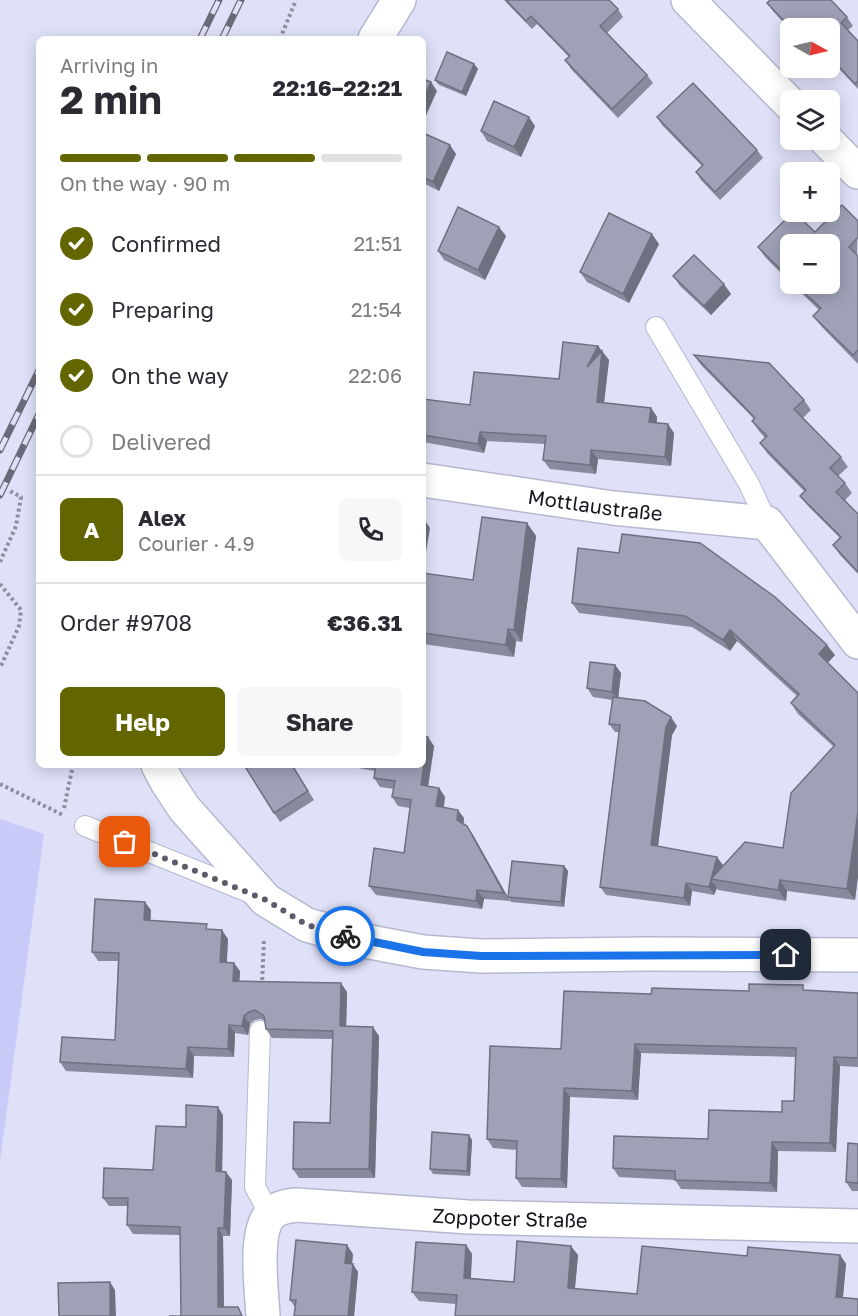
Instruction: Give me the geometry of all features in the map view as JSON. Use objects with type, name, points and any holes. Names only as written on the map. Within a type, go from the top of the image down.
[{"type":"street","points":[[377,36],[399,0]]},
{"type":"street","points":[[688,0],[780,94]]},
{"type":"street","points":[[836,150],[858,172]]},
{"type":"street","name":"Mottlaustraße","points":[[426,480],[613,508],[767,523]]},
{"type":"street","points":[[767,523],[858,642]]},
{"type":"street","points":[[159,768],[184,808],[266,900],[307,925],[370,942],[423,952],[481,956],[858,955]]},
{"type":"street","name":"Zoppoter Straße","points":[[270,1215],[281,1207],[297,1205],[468,1217],[858,1226]]},
{"type":"street","points":[[263,1316],[261,1245],[264,1228],[270,1215]]},
{"type":"lane","points":[[656,327],[749,484],[767,523]]},
{"type":"lane","points":[[85,826],[266,900]]},
{"type":"lane","points":[[260,1031],[255,1188],[270,1215]]},
{"type":"path","points":[[281,36],[296,0]]},
{"type":"path","points":[[0,562],[16,526],[21,497],[10,491]]},
{"type":"path","points":[[0,584],[21,610],[20,626],[0,668]]},
{"type":"path","points":[[63,815],[72,768]]},
{"type":"path","points":[[0,784],[85,826]]},
{"type":"path","points":[[260,1031],[266,900]]},
{"type":"shaded area","points":[[0,819],[44,834],[0,1161]]},
{"type":"building","points":[[506,0],[609,0],[618,9],[600,26],[647,75],[612,109],[565,60],[570,56],[531,16],[526,21]]},
{"type":"building","points":[[770,0],[831,0],[847,17],[841,23],[858,41],[858,81],[855,84],[840,68],[840,18],[781,18],[767,3]]},
{"type":"building","points":[[447,52],[474,64],[462,92],[435,80]]},
{"type":"building","points":[[426,80],[431,82],[426,93]]},
{"type":"building","points":[[693,83],[757,150],[715,192],[696,172],[703,165],[657,117]]},
{"type":"building","points":[[494,101],[529,117],[514,147],[481,131]]},
{"type":"building","points":[[426,134],[450,145],[433,182],[426,178]]},
{"type":"building","points":[[842,205],[858,221],[858,237],[849,247],[858,256],[858,350],[853,355],[813,316],[821,308],[806,294],[840,294],[840,234],[780,234],[780,269],[758,247],[783,222],[804,222],[815,232],[825,222],[840,222]]},
{"type":"building","points":[[458,207],[499,227],[478,270],[438,251]]},
{"type":"building","points":[[609,213],[652,234],[623,294],[580,272]]},
{"type":"building","points":[[694,255],[724,284],[704,306],[673,276]]},
{"type":"building","points":[[563,342],[598,346],[587,367],[602,351],[597,402],[651,408],[649,422],[668,424],[665,457],[591,450],[590,465],[543,460],[546,436],[480,432],[478,444],[426,435],[426,399],[470,405],[474,372],[559,379]]},
{"type":"building","points":[[694,355],[769,363],[804,400],[794,409],[841,457],[830,468],[845,483],[836,492],[858,514],[858,572],[833,545],[841,537],[800,496],[806,490],[760,443],[767,436],[752,421],[755,418]]},
{"type":"building","points":[[482,517],[527,523],[514,630],[508,629],[506,645],[426,633],[426,573],[473,580]]},
{"type":"building","points":[[622,534],[700,543],[775,597],[827,645],[819,654],[858,693],[858,812],[847,889],[780,880],[778,890],[711,879],[745,842],[783,848],[791,793],[835,745],[791,703],[799,694],[730,630],[723,640],[685,616],[572,603],[578,548],[619,553]]},
{"type":"building","points":[[590,662],[615,665],[612,692],[587,688]]},
{"type":"building","points":[[613,697],[645,701],[671,717],[666,727],[651,845],[717,857],[709,887],[686,883],[684,898],[600,887],[620,725],[609,724]]},
{"type":"building","points":[[246,768],[294,768],[308,791],[274,813]]},
{"type":"building","points":[[376,768],[423,768],[421,785],[439,788],[436,806],[458,810],[457,820],[467,826],[504,893],[477,890],[476,901],[369,886],[374,848],[404,853],[411,800],[392,797],[395,781],[374,778]]},
{"type":"building","points":[[512,861],[564,866],[561,902],[508,897]]},
{"type":"building","points":[[95,899],[145,902],[144,920],[207,924],[206,929],[222,930],[220,962],[234,963],[233,981],[341,983],[340,1026],[373,1027],[369,1169],[293,1169],[294,1122],[330,1123],[333,1031],[266,1029],[264,1016],[255,1010],[244,1016],[242,1026],[229,1025],[228,1049],[188,1047],[186,1069],[60,1062],[62,1037],[115,1040],[119,953],[92,952]]},
{"type":"building","points":[[749,984],[803,985],[803,990],[858,993],[858,1058],[834,1057],[830,1143],[772,1142],[770,1183],[675,1180],[675,1171],[613,1168],[614,1136],[708,1139],[709,1110],[782,1112],[782,1101],[794,1101],[796,1048],[635,1044],[632,1091],[564,1088],[561,1179],[516,1178],[517,1141],[487,1139],[490,1046],[561,1049],[564,991],[651,994],[652,988],[749,991]]},
{"type":"building","points":[[186,1105],[218,1107],[216,1171],[226,1172],[224,1228],[218,1228],[218,1307],[238,1307],[242,1316],[181,1316],[180,1227],[127,1225],[128,1198],[103,1198],[104,1168],[153,1170],[156,1126],[186,1127]]},
{"type":"building","points":[[432,1132],[469,1135],[467,1171],[430,1169]]},
{"type":"building","points":[[848,1143],[858,1144],[858,1183],[846,1182]]},
{"type":"building","points":[[296,1240],[347,1245],[345,1263],[353,1264],[348,1316],[294,1316],[296,1300],[290,1300]]},
{"type":"building","points":[[517,1241],[571,1246],[568,1288],[637,1294],[642,1246],[747,1256],[748,1247],[840,1255],[836,1297],[858,1299],[858,1316],[455,1316],[457,1295],[412,1292],[416,1242],[466,1245],[464,1278],[514,1282]]},
{"type":"building","points":[[110,1282],[110,1316],[59,1316],[58,1283]]},
{"type":"railway","points":[[201,36],[219,0]]},
{"type":"railway","points":[[223,36],[241,0]]},
{"type":"railway","points":[[0,450],[36,376]]},
{"type":"railway","points":[[0,495],[36,420]]},
{"type":"way so far","points":[[125,842],[266,900],[307,925],[345,936]]},
{"type":"route","points":[[345,936],[423,952],[481,956],[786,955]]}]
